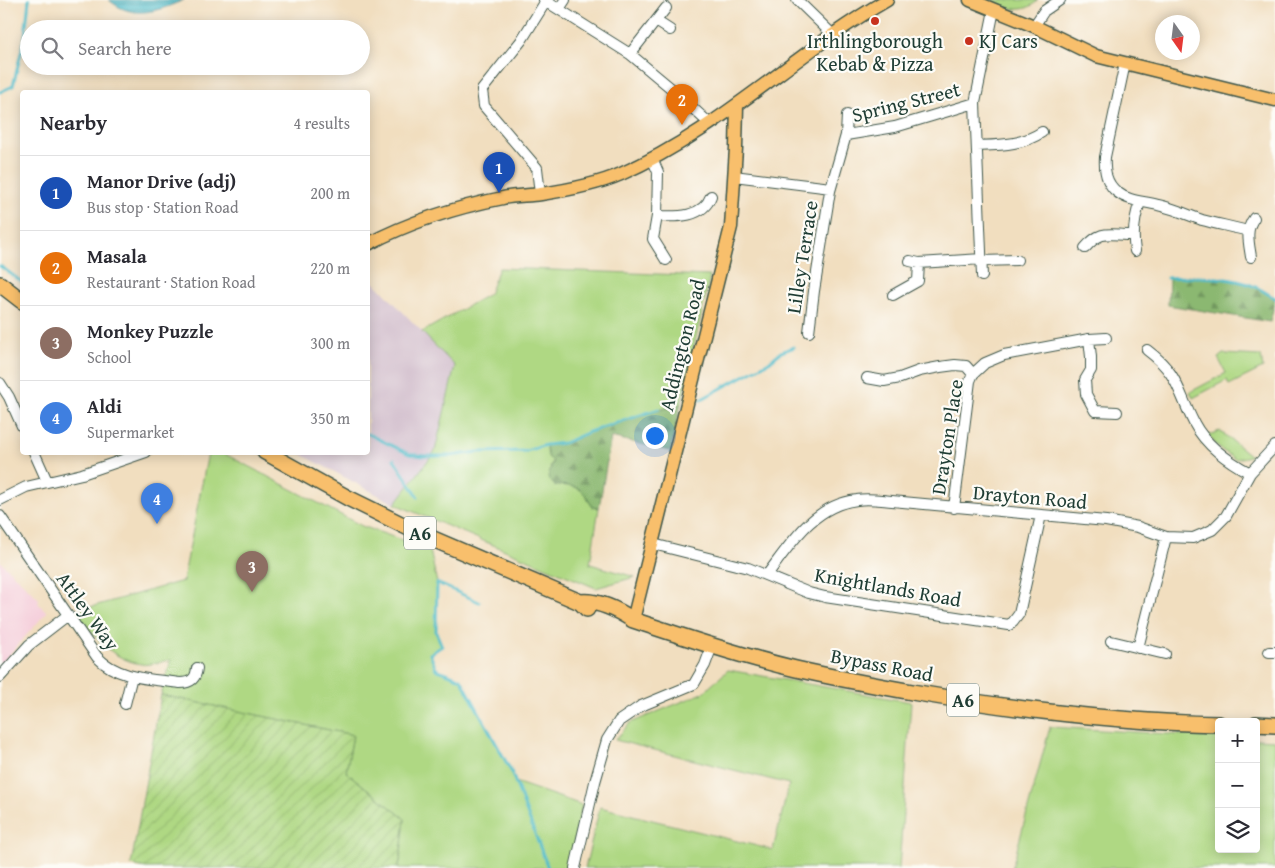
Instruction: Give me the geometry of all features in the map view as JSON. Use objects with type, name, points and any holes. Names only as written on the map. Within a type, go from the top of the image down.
[{"type":"highway","points":[[0,284],[20,299]]},
{"type":"highway","name":"Bypass Road","points":[[270,455],[348,498],[419,533],[580,602],[586,609],[619,621],[633,620],[712,646],[797,669],[964,700],[1067,714],[1215,724]]},
{"type":"highway","points":[[1260,724],[1275,725]]},
{"type":"main road","points":[[370,243],[412,224],[464,207],[505,197],[540,194],[598,183],[622,174],[710,124],[833,35],[887,0]]},
{"type":"main road","points":[[970,0],[1034,26],[1096,56],[1275,100]]},
{"type":"main road","name":"Addington Road","points":[[633,620],[731,227],[737,105]]},
{"type":"street","points":[[559,9],[565,0]]},
{"type":"street","points":[[797,0],[833,35]]},
{"type":"street","points":[[1034,26],[1044,11],[1060,0]]},
{"type":"street","points":[[540,194],[537,168],[484,106],[482,90],[521,41],[545,1],[630,54],[710,124]]},
{"type":"street","points":[[630,54],[666,8]]},
{"type":"street","points":[[982,276],[975,104],[994,10]]},
{"type":"street","points":[[656,21],[670,30]]},
{"type":"street","points":[[1124,62],[1114,106],[1104,168],[1106,178],[1116,192],[1140,202],[1157,204],[1205,220],[1248,231]]},
{"type":"street","name":"Spring Street","points":[[846,135],[895,127],[975,104]]},
{"type":"street","name":"Lilley Terrace","points":[[809,332],[831,188],[846,135],[847,115]]},
{"type":"street","points":[[977,146],[1024,142],[1042,132]]},
{"type":"street","points":[[652,158],[658,172],[657,216],[653,239],[666,260]]},
{"type":"street","points":[[734,176],[831,188]]},
{"type":"street","points":[[657,216],[684,217],[696,213],[709,203],[711,196]]},
{"type":"street","points":[[1135,250],[1132,235],[1134,219],[1140,202]]},
{"type":"street","points":[[1251,257],[1248,231],[1249,225],[1254,218]]},
{"type":"street","points":[[1084,248],[1094,237],[1103,234],[1132,235]]},
{"type":"street","points":[[894,295],[918,281],[914,262],[1017,260]]},
{"type":"street","name":"Drayton Place","points":[[954,508],[970,381],[973,374],[985,363],[1004,355],[1089,339],[1106,338]]},
{"type":"street","points":[[1089,339],[1091,357],[1090,370],[1085,380],[1086,394],[1095,411],[1117,412]]},
{"type":"street","points":[[1147,350],[1154,361],[1172,373],[1194,425],[1212,448],[1250,473]]},
{"type":"street","points":[[867,378],[884,381],[900,378],[919,371],[955,365],[966,366],[973,374]]},
{"type":"street","points":[[0,383],[9,397],[20,422]]},
{"type":"street","name":"Drayton Road","points":[[767,575],[797,535],[810,522],[827,509],[842,502],[859,499],[1106,521],[1138,527],[1166,536],[1193,538],[1212,530],[1226,516],[1250,473],[1275,446]]},
{"type":"street","points":[[35,455],[47,481]]},
{"type":"street","points":[[107,465],[115,455]]},
{"type":"street","points":[[0,500],[26,487],[82,474],[137,455]]},
{"type":"street","name":"Attley Way","points":[[0,516],[96,657],[105,666],[116,672],[132,676],[187,683],[193,680],[197,668]]},
{"type":"street","name":"Knightlands Road","points":[[653,544],[748,568],[801,590],[825,597],[1009,625],[1019,614],[1041,516]]},
{"type":"street","points":[[1138,648],[1166,536]]},
{"type":"street","points":[[0,677],[29,645],[68,616]]},
{"type":"street","points":[[1111,641],[1165,654]]},
{"type":"street","points":[[575,868],[607,740],[619,721],[641,706],[694,684],[705,665],[712,646]]},
{"type":"street","points":[[125,704],[132,676]]},
{"type":"shaded area","points":[[370,278],[455,366],[435,451],[395,504],[303,455],[370,455]]},
{"type":"shaded area","points":[[0,561],[39,599],[38,603],[47,612],[0,665]]},
{"type":"green space","points":[[990,0],[1038,0],[1027,8],[1015,9],[1002,6]]},
{"type":"green space","points":[[499,268],[710,276],[681,404],[589,432],[564,443],[546,445],[553,461],[550,467],[554,485],[578,488],[585,494],[592,506],[599,508],[590,564],[635,577],[596,588],[395,504],[435,451],[455,366],[422,332],[489,294]]},
{"type":"green space","points":[[1188,276],[1235,281],[1259,288],[1275,301],[1270,322],[1168,305],[1169,278]]},
{"type":"green space","points":[[1223,354],[1261,356],[1263,368],[1229,385],[1227,380],[1193,398],[1190,392],[1226,373],[1218,358]]},
{"type":"green space","points":[[681,404],[670,451],[611,437],[599,508],[592,507],[585,494],[578,488],[554,485],[548,477],[553,461],[548,457],[546,445],[564,443],[589,432],[637,416]]},
{"type":"green space","points":[[1220,431],[1251,456],[1235,459],[1219,448],[1208,435]]},
{"type":"green space","points":[[208,455],[227,455],[362,526],[430,550],[437,583],[436,632],[442,646],[430,655],[436,669],[461,679],[511,771],[515,782],[582,805],[569,868],[399,868],[405,819],[346,772],[353,735],[161,695],[171,660],[141,664],[120,657],[103,645],[76,611],[183,581]]},
{"type":"green space","points":[[728,670],[911,702],[899,868],[585,868],[600,807],[773,850],[789,784],[615,740],[630,723],[703,693]]},
{"type":"green space","points":[[161,695],[353,735],[346,772],[405,819],[399,868],[146,868],[131,865]]},
{"type":"green space","points":[[1050,727],[1215,737],[1215,853],[1260,853],[1260,739],[1275,740],[1275,868],[1012,868]]},
{"type":"water","points":[[109,0],[184,0],[165,8],[136,12],[118,6]]},
{"type":"waterway","points":[[27,20],[29,0]]},
{"type":"waterway","points":[[0,92],[13,86],[20,57]]},
{"type":"waterway","points":[[0,266],[20,281]]},
{"type":"waterway","points":[[1167,278],[1202,277],[1237,281],[1258,288],[1275,298]]},
{"type":"waterway","points":[[700,400],[769,362],[781,352],[794,347]]},
{"type":"waterway","points":[[370,435],[409,454],[424,456],[526,451],[546,445],[564,443],[589,432],[659,409]]},
{"type":"waterway","points":[[394,459],[418,497]]},
{"type":"waterway","points":[[479,602],[437,583],[436,632],[442,646],[430,654],[436,669],[461,679],[511,771],[548,868]]},
{"type":"place","name":"Irthlingborough Kebab & Pizza","points":[[875,21]]},
{"type":"place","name":"KJ Cars","points":[[969,41]]},
{"type":"place","name":"Masala","points":[[682,125]]},
{"type":"place","name":"Manor Drive (adj)","points":[[499,193]]},
{"type":"place","name":"Aldi","points":[[157,524]]},
{"type":"place","name":"Monkey Puzzle","points":[[252,592]]}]
